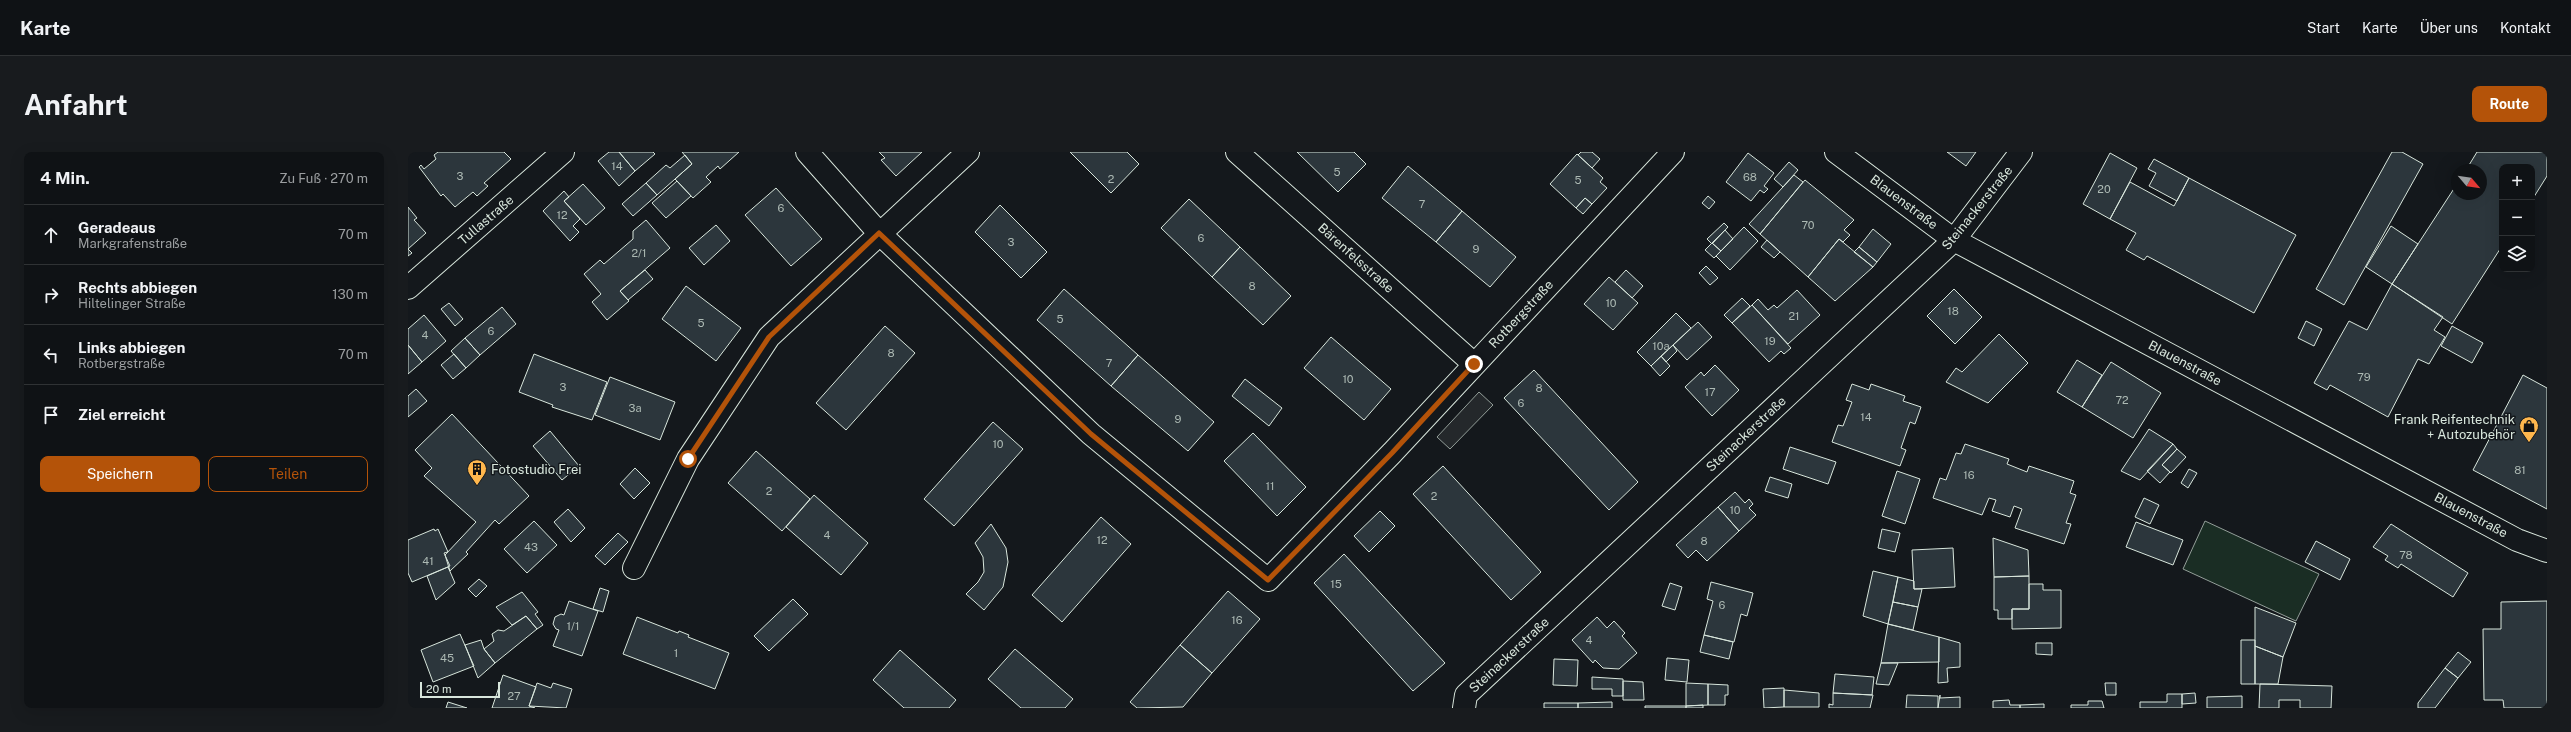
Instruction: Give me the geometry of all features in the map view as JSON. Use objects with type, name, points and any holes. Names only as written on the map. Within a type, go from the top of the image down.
[{"type":"street","name":"Tullastraße","points":[[408,288],[563,152]]},
{"type":"street","points":[[807,152],[879,233]]},
{"type":"street","points":[[634,568],[688,459],[769,337],[879,233],[968,152]]},
{"type":"street","name":"Bärenfelsstraße","points":[[1238,152],[1474,364]]},
{"type":"street","name":"Rotbergstraße","points":[[879,233],[1091,434],[1268,580],[1392,453],[1673,152]]},
{"type":"street","name":"Blauenstraße","points":[[1836,152],[1954,240],[2510,536],[2547,551]]},
{"type":"street","name":"Steinackerstraße","points":[[1464,708],[1466,695],[1954,240],[2021,152]]},
{"type":"green space","points":[[2205,521],[2319,574],[2296,621],[2183,569]]},
{"type":"shaded area","points":[[1479,392],[1493,405],[1450,449],[1437,437]]},
{"type":"building","points":[[438,152],[504,152],[511,159],[484,183],[488,186],[477,196],[473,192],[455,207],[443,194],[441,196],[419,167],[421,165],[424,169],[436,159],[434,155]]},
{"type":"building","points":[[609,152],[619,152],[635,171],[619,186],[598,161]]},
{"type":"building","points":[[619,152],[653,152],[655,154],[635,171]]},
{"type":"building","points":[[682,152],[739,152],[720,169],[718,166],[706,177],[711,182],[693,198],[675,179],[692,164]]},
{"type":"building","points":[[879,152],[922,152],[896,176],[881,160],[885,158]]},
{"type":"building","points":[[1070,152],[1127,152],[1139,164],[1111,193]]},
{"type":"building","points":[[1297,152],[1354,152],[1366,164],[1338,192]]},
{"type":"building","points":[[1581,152],[1592,152],[1600,159],[1592,168],[1578,155]]},
{"type":"building","points":[[1947,152],[1976,152],[1966,166]]},
{"type":"building","points":[[2392,152],[2402,152],[2423,164],[2344,305],[2316,289]]},
{"type":"building","points":[[2477,152],[2547,152],[2547,176],[2535,195],[2535,164],[2499,164],[2499,251],[2452,324],[2392,284],[2451,193],[2451,200],[2487,200],[2487,164],[2470,164]]},
{"type":"building","points":[[1748,153],[1774,173],[1764,186],[1768,189],[1764,193],[1760,190],[1751,201],[1726,182]]},
{"type":"building","points":[[2110,153],[2137,168],[2110,219],[2083,204]]},
{"type":"building","points":[[1577,154],[1603,178],[1600,182],[1607,188],[1592,204],[1585,198],[1576,208],[1550,184]]},
{"type":"building","points":[[685,155],[692,164],[657,195],[646,183],[666,165],[670,168]]},
{"type":"building","points":[[2154,159],[2189,178],[2177,201],[2149,186],[2156,173],[2148,169]]},
{"type":"building","points":[[1789,162],[1798,170],[1783,187],[1774,179]]},
{"type":"building","points":[[1408,166],[1462,211],[1436,242],[1382,198]]},
{"type":"building","points":[[1794,175],[1803,182],[1760,234],[1749,224]]},
{"type":"building","points":[[2189,178],[2296,235],[2254,313],[2147,256],[2144,260],[2126,250],[2136,233],[2110,219],[2130,182],[2174,206]]},
{"type":"building","points":[[1805,180],[1854,220],[1844,230],[1850,235],[1843,242],[1839,239],[1808,277],[1760,234]]},
{"type":"building","points":[[677,181],[691,196],[666,218],[652,203]]},
{"type":"building","points":[[646,183],[657,195],[633,216],[622,204]]},
{"type":"building","points":[[583,184],[605,208],[586,225],[564,201]]},
{"type":"building","points":[[776,188],[822,239],[791,266],[745,215]]},
{"type":"building","points":[[564,191],[569,197],[564,201],[580,219],[573,226],[579,232],[570,241],[543,211]]},
{"type":"building","points":[[1708,196],[1715,202],[1709,209],[1702,203]]},
{"type":"building","points":[[1585,198],[1592,204],[1583,214],[1576,208]]},
{"type":"building","points":[[1189,199],[1240,247],[1212,277],[1161,228]]},
{"type":"building","points":[[1000,205],[1047,252],[1021,278],[975,232]]},
{"type":"building","points":[[408,207],[417,218],[414,220],[426,233],[408,249]]},
{"type":"building","points":[[1462,211],[1516,257],[1490,287],[1436,242]]},
{"type":"building","points":[[646,220],[670,248],[620,291],[629,301],[607,320],[592,302],[601,294],[584,274],[600,260],[604,264],[633,239],[633,231]]},
{"type":"building","points":[[1724,223],[1728,227],[1712,244],[1707,239]]},
{"type":"building","points":[[716,225],[730,241],[704,265],[689,248]]},
{"type":"building","points":[[2391,226],[2418,244],[2392,284],[2366,267]]},
{"type":"building","points":[[1744,227],[1758,241],[1730,270],[1716,256]]},
{"type":"building","points":[[1873,229],[1891,244],[1877,262],[1859,247]]},
{"type":"building","points":[[1725,230],[1733,239],[1721,251],[1712,243]]},
{"type":"building","points":[[1839,239],[1873,267],[1835,301],[1808,277]]},
{"type":"building","points":[[1767,240],[1780,252],[1774,258],[1761,247]]},
{"type":"building","points":[[1712,243],[1721,251],[1714,258],[1705,250]]},
{"type":"building","points":[[1240,247],[1291,296],[1263,325],[1212,277]]},
{"type":"building","points":[[1859,247],[1877,262],[1873,267],[1854,252]]},
{"type":"building","points":[[408,249],[412,253],[408,256]]},
{"type":"building","points":[[1706,266],[1718,278],[1710,285],[1699,273]]},
{"type":"building","points":[[645,270],[653,279],[628,300],[620,291]]},
{"type":"building","points":[[1626,270],[1643,286],[1632,298],[1615,282]]},
{"type":"building","points":[[1609,277],[1638,303],[1613,330],[1584,304]]},
{"type":"building","points":[[2392,284],[2443,317],[2434,330],[2445,337],[2429,364],[2418,359],[2388,417],[2330,385],[2327,390],[2314,383],[2349,321],[2367,330]]},
{"type":"building","points":[[686,286],[741,328],[716,361],[662,319]]},
{"type":"building","points":[[1064,289],[1138,355],[1111,386],[1037,320]]},
{"type":"building","points":[[1954,289],[1982,317],[1955,344],[1927,316]]},
{"type":"building","points":[[1797,290],[1820,315],[1788,344],[1752,305],[1758,299],[1768,310],[1774,305],[1777,308]]},
{"type":"building","points":[[1742,298],[1750,306],[1732,323],[1724,315]]},
{"type":"building","points":[[449,303],[463,319],[455,326],[441,309]]},
{"type":"building","points":[[1752,305],[1791,348],[1784,354],[1781,351],[1769,362],[1732,323]]},
{"type":"building","points":[[502,307],[516,324],[480,355],[465,338]]},
{"type":"building","points":[[1676,313],[1691,328],[1651,366],[1637,352]]},
{"type":"building","points":[[424,315],[446,341],[422,362],[408,345],[408,329]]},
{"type":"building","points":[[2306,321],[2322,329],[2314,346],[2298,338]]},
{"type":"building","points":[[1698,322],[1712,337],[1687,360],[1673,345]]},
{"type":"building","points":[[885,326],[915,353],[846,430],[816,403]]},
{"type":"building","points":[[2452,326],[2483,343],[2472,363],[2441,346]]},
{"type":"building","points":[[1999,334],[2028,363],[1988,403],[1946,382],[1956,368],[1962,372]]},
{"type":"building","points":[[1331,337],[1391,389],[1364,420],[1304,368]]},
{"type":"building","points":[[465,338],[480,355],[466,368],[451,351]]},
{"type":"building","points":[[408,345],[422,362],[408,374]]},
{"type":"building","points":[[1673,345],[1677,351],[1666,362],[1661,356]]},
{"type":"building","points":[[454,354],[466,368],[453,379],[441,365]]},
{"type":"building","points":[[534,354],[607,382],[592,420],[552,407],[553,405],[519,392]]},
{"type":"building","points":[[1138,355],[1214,422],[1188,451],[1111,386]]},
{"type":"building","points":[[1661,356],[1670,366],[1660,376],[1651,366]]},
{"type":"building","points":[[2077,360],[2102,375],[2082,407],[2057,392]]},
{"type":"building","points":[[2111,362],[2161,393],[2133,438],[2082,407]]},
{"type":"building","points":[[1715,365],[1739,390],[1712,416],[1685,387],[1701,372],[1704,376]]},
{"type":"building","points":[[1534,370],[1638,482],[1609,510],[1504,398]]},
{"type":"building","points":[[2523,375],[2547,388],[2547,509],[2473,470]]},
{"type":"building","points":[[610,377],[675,402],[660,440],[595,415]]},
{"type":"building","points":[[1245,379],[1282,408],[1269,426],[1232,396]]},
{"type":"building","points":[[1852,384],[1869,390],[1871,384],[1905,396],[1903,401],[1921,407],[1915,424],[1910,422],[1901,448],[1906,450],[1900,466],[1832,442],[1838,425],[1843,426],[1852,402],[1846,400]]},
{"type":"building","points":[[416,389],[427,401],[408,417],[408,396]]},
{"type":"building","name":"Fotostudio Frei","points":[[452,414],[529,496],[499,524],[495,520],[466,552],[468,554],[450,571],[445,555],[476,522],[424,476],[432,468],[415,450]]},
{"type":"building","points":[[993,422],[1023,449],[954,526],[924,499]]},
{"type":"building","points":[[2149,429],[2173,444],[2140,480],[2121,471]]},
{"type":"building","points":[[550,431],[579,466],[562,480],[533,446]]},
{"type":"building","points":[[1253,433],[1306,487],[1277,516],[1224,461]]},
{"type":"building","points":[[1965,444],[2009,459],[2007,464],[2027,472],[2029,466],[2074,481],[2070,493],[2076,495],[2066,523],[2071,524],[2064,544],[2015,528],[2022,509],[2014,506],[2010,517],[1992,511],[1996,500],[1989,498],[1982,515],[1933,498],[1940,478],[1946,480],[1956,453],[1961,454]]},
{"type":"building","points":[[2173,444],[2177,449],[2162,465],[2170,472],[2160,483],[2147,471]]},
{"type":"building","points":[[1790,447],[1836,462],[1828,484],[1783,469]]},
{"type":"building","points":[[2177,449],[2186,457],[2171,473],[2162,465]]},
{"type":"building","points":[[756,451],[810,499],[782,531],[728,483]]},
{"type":"building","points":[[1443,466],[1541,572],[1511,600],[1413,494]]},
{"type":"building","points":[[635,468],[650,483],[634,499],[620,484]]},
{"type":"building","points":[[2189,469],[2197,473],[2188,488],[2181,483]]},
{"type":"building","points":[[1897,471],[1920,479],[1905,524],[1882,516]]},
{"type":"building","points":[[1770,477],[1792,484],[1788,498],[1765,491]]},
{"type":"building","points":[[1735,492],[1745,503],[1749,499],[1753,504],[1749,508],[1756,515],[1739,531],[1718,507]]},
{"type":"building","points":[[814,495],[868,543],[841,575],[786,527]]},
{"type":"building","points":[[2144,498],[2159,505],[2150,524],[2135,517]]},
{"type":"building","points":[[1718,507],[1739,531],[1707,561],[1696,550],[1688,558],[1676,545]]},
{"type":"building","points":[[568,509],[585,528],[571,542],[554,522]]},
{"type":"building","points":[[1380,511],[1395,526],[1369,552],[1354,536]]},
{"type":"building","points":[[1101,517],[1131,544],[1062,622],[1032,595]]},
{"type":"building","points":[[534,521],[557,545],[527,573],[504,549]]},
{"type":"building","points":[[2136,522],[2183,540],[2173,565],[2126,547]]},
{"type":"building","points":[[991,524],[1006,548],[1008,562],[1003,587],[984,610],[966,594],[978,582],[984,572],[983,557],[975,543]]},
{"type":"building","points":[[2391,524],[2468,573],[2453,597],[2401,564],[2398,568],[2385,560],[2388,556],[2373,547]]},
{"type":"building","points":[[434,529],[435,531],[438,529],[448,552],[444,553],[450,566],[412,582],[408,573],[408,540]]},
{"type":"building","points":[[1882,529],[1900,533],[1895,552],[1878,548]]},
{"type":"building","points":[[618,533],[628,542],[605,565],[595,556]]},
{"type":"building","points":[[1993,538],[2028,550],[2029,576],[1994,577]]},
{"type":"building","points":[[2316,541],[2350,559],[2340,580],[2305,562]]},
{"type":"building","points":[[1953,548],[1955,587],[1914,589],[1912,550]]},
{"type":"building","points":[[1344,554],[1445,663],[1413,691],[1314,583]]},
{"type":"building","points":[[448,567],[455,583],[436,600],[427,576]]},
{"type":"building","points":[[1873,571],[1898,577],[1888,624],[1863,616]]},
{"type":"building","points":[[2029,576],[2029,609],[2012,609],[2012,619],[1998,619],[1998,610],[1994,610],[1994,577]]},
{"type":"building","points":[[1898,577],[1914,581],[1914,589],[1922,589],[1918,607],[1893,602]]},
{"type":"building","points":[[479,579],[487,586],[476,597],[468,589]]},
{"type":"building","points":[[1711,582],[1753,593],[1747,616],[1741,614],[1734,642],[1704,635],[1713,601],[1707,599]]},
{"type":"building","points":[[1670,583],[1682,587],[1675,610],[1662,606]]},
{"type":"building","points":[[2029,584],[2043,584],[2043,590],[2061,590],[2061,628],[2012,629],[2012,609],[2029,609]]},
{"type":"building","points":[[600,588],[609,591],[603,612],[593,609]]},
{"type":"building","points":[[1228,591],[1260,619],[1212,673],[1180,645]]},
{"type":"building","points":[[522,592],[538,612],[535,614],[543,625],[537,629],[526,616],[512,625],[496,607]]},
{"type":"building","points":[[793,599],[808,614],[769,651],[754,636]]},
{"type":"building","points":[[569,601],[598,611],[582,656],[553,646],[559,630],[556,629],[553,624],[555,617],[561,614],[564,615]]},
{"type":"building","points":[[2547,601],[2547,708],[2504,708],[2503,700],[2484,700],[2483,629],[2501,629],[2501,602]]},
{"type":"building","points":[[1893,602],[1918,607],[1913,630],[1888,624]]},
{"type":"building","points":[[2255,607],[2296,623],[2283,657],[2255,646]]},
{"type":"building","points":[[526,616],[537,629],[495,663],[484,649],[494,641],[492,634],[498,630],[504,631]]},
{"type":"building","points":[[637,617],[678,633],[679,631],[689,635],[688,637],[729,653],[715,689],[623,654]]},
{"type":"building","points":[[1597,617],[1607,628],[1614,621],[1625,633],[1622,636],[1637,653],[1619,669],[1603,668],[1595,660],[1593,663],[1572,640]]},
{"type":"building","points":[[1888,624],[1939,637],[1939,662],[1881,663]]},
{"type":"building","points":[[460,634],[474,666],[433,682],[421,650]]},
{"type":"building","points":[[1704,635],[1733,642],[1729,659],[1700,652]]},
{"type":"building","points":[[1939,637],[1960,643],[1960,667],[1947,668],[1948,682],[1938,683]]},
{"type":"building","points":[[481,640],[484,649],[495,663],[478,678],[465,645]]},
{"type":"building","points":[[2241,640],[2255,640],[2255,684],[2241,684]]},
{"type":"building","points":[[2036,643],[2052,643],[2052,655],[2036,654]]},
{"type":"building","points":[[1180,645],[1212,673],[1183,707],[1137,708],[1130,702]]},
{"type":"building","points":[[2255,646],[2283,657],[2278,684],[2255,684]]},
{"type":"building","points":[[1015,649],[1073,699],[1065,708],[1021,708],[988,679]]},
{"type":"building","points":[[900,650],[956,700],[949,708],[904,708],[873,680]]},
{"type":"building","points":[[2458,652],[2471,662],[2458,678],[2445,668]]},
{"type":"building","points":[[1667,658],[1689,660],[1687,682],[1665,680]]},
{"type":"building","points":[[1554,659],[1578,660],[1577,686],[1553,685]]},
{"type":"building","points":[[1881,663],[1898,663],[1889,685],[1876,684]]},
{"type":"building","points":[[2445,668],[2458,678],[2435,708],[2418,708],[2418,703]]},
{"type":"building","points":[[1835,674],[1874,677],[1872,695],[1833,693]]},
{"type":"building","points":[[503,675],[536,687],[529,706],[535,708],[492,708]]},
{"type":"building","points":[[1592,677],[1623,679],[1623,696],[1612,696],[1612,689],[1592,689]]},
{"type":"building","points":[[1623,681],[1643,682],[1644,700],[1623,700]]},
{"type":"building","points":[[537,683],[551,688],[553,683],[572,689],[566,708],[529,706]]},
{"type":"building","points":[[1686,683],[1708,684],[1708,705],[1686,706]]},
{"type":"building","points":[[2105,683],[2116,683],[2116,695],[2106,695]]},
{"type":"building","points":[[1708,684],[1728,685],[1728,695],[1725,695],[1725,705],[1708,705]]},
{"type":"building","points":[[2260,684],[2332,686],[2331,708],[2300,708],[2300,700],[2279,700],[2279,708],[2259,708]]},
{"type":"building","points":[[1784,688],[1784,707],[1764,708],[1763,689]]},
{"type":"building","points":[[1784,690],[1819,693],[1819,707],[1784,707]]},
{"type":"building","points":[[1833,693],[1873,695],[1870,708],[1829,708],[1829,704],[1833,705]]},
{"type":"building","points":[[2195,693],[2196,703],[2182,704],[2182,694]]},
{"type":"building","points":[[2167,694],[2182,694],[2182,708],[2140,708],[2140,702],[2167,702]]},
{"type":"building","points":[[1907,695],[1938,696],[1938,708],[1906,708]]},
{"type":"building","points":[[1940,695],[1940,698],[1960,697],[1960,708],[1938,708]]},
{"type":"building","points":[[2242,696],[2242,708],[2207,708],[2207,697]]},
{"type":"building","points":[[2009,700],[2010,705],[2020,705],[2020,708],[1993,708],[1993,701]]},
{"type":"building","points":[[2088,701],[2102,701],[2104,708],[2071,708],[2071,705],[2088,705]]},
{"type":"building","points":[[448,702],[467,708],[446,708]]},
{"type":"building","points":[[1612,702],[1612,708],[1578,708],[1578,703]]},
{"type":"building","points":[[1544,703],[1578,703],[1578,708],[1544,708]]},
{"type":"building","points":[[2044,704],[2044,708],[2020,708],[2020,705]]},
{"type":"building","points":[[1703,705],[1703,708],[1686,708],[1686,706]]},
{"type":"building","points":[[1645,706],[1686,706],[1686,708],[1645,708]]},
{"type":"place","name":"Frank Reifentechnik + Autozubehör","points":[[2529,443]]},
{"type":"place","name":"Fotostudio Frei","points":[[477,486]]},
{"type":"route","points":[[688,459],[769,337],[879,233],[1091,434],[1268,580],[1392,453],[1474,364]]}]
